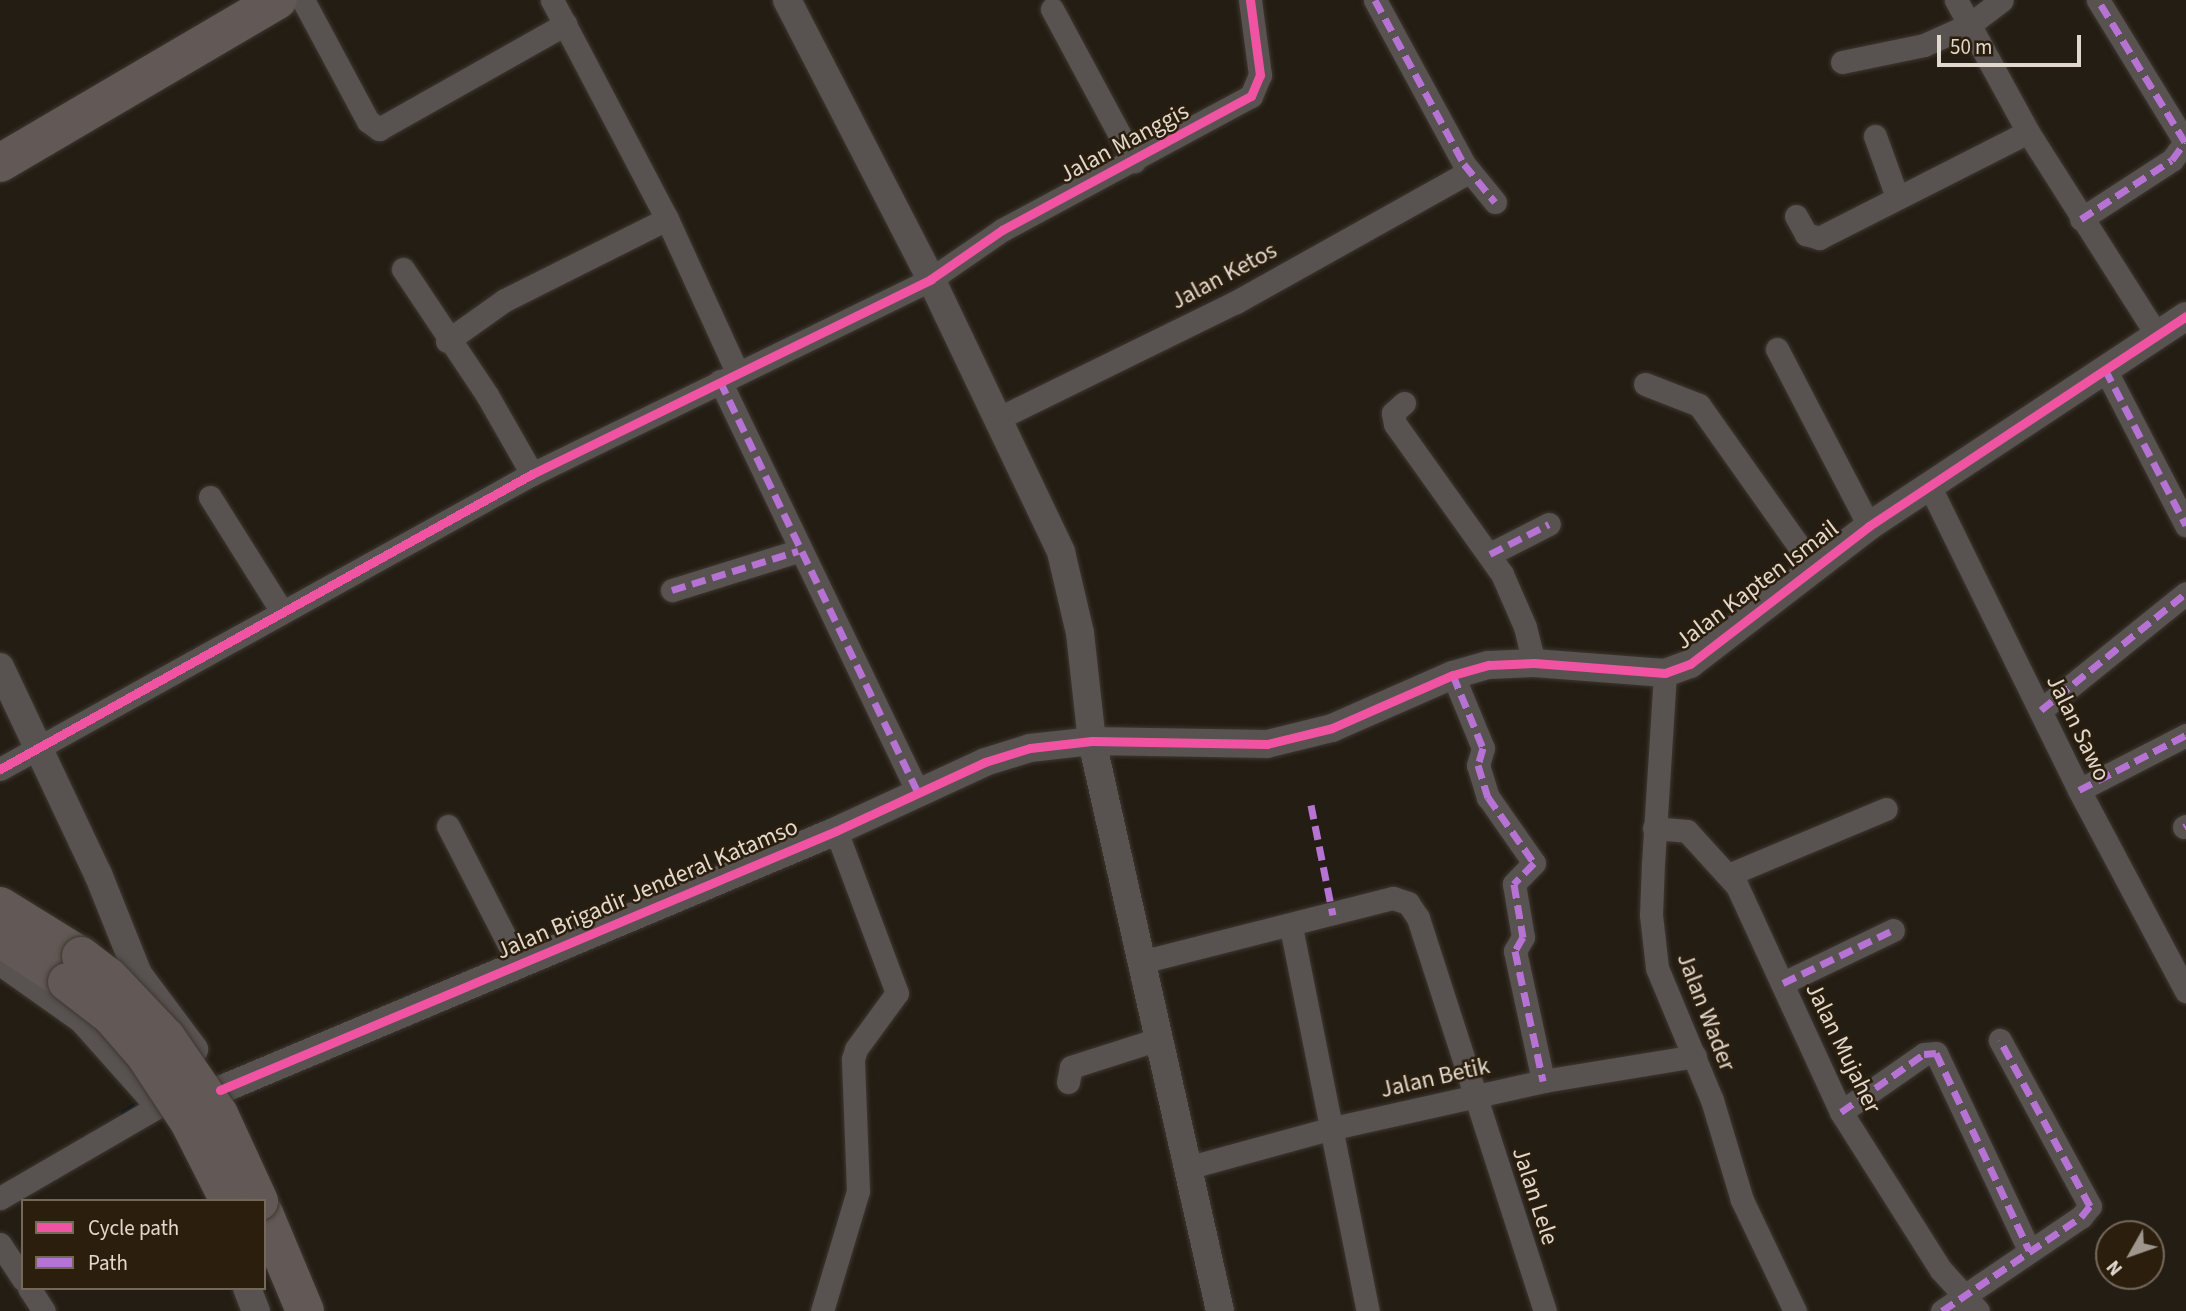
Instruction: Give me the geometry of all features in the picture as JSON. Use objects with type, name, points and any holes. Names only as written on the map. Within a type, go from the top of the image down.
[{"type":"highway","points":[[0,163],[278,0]]},
{"type":"highway","points":[[0,906],[74,969],[145,1055],[188,1122],[228,1199]]},
{"type":"highway","points":[[0,938],[74,969],[109,978],[166,1037],[219,1114],[258,1199]]},
{"type":"highway","points":[[266,1225],[278,1299]]},
{"type":"street","points":[[303,0],[368,121],[379,129],[565,24]]},
{"type":"street","points":[[552,0],[667,219],[798,551],[918,793]]},
{"type":"street","points":[[787,0],[932,279],[1061,552],[1080,633],[1092,741],[1190,1167],[1220,1311]]},
{"type":"street","name":"Jalan Manggis","points":[[0,769],[532,474],[728,376],[932,279],[1002,230],[1134,161],[1256,91],[1259,63],[1250,0]]},
{"type":"street","points":[[1375,0],[1469,172],[1496,202]]},
{"type":"street","points":[[1956,0],[2028,132],[2157,335]]},
{"type":"street","points":[[1842,62],[1924,46],[1969,25],[2002,0]]},
{"type":"street","points":[[2081,219],[2172,160],[2185,142],[2098,0]]},
{"type":"street","points":[[1052,9],[1134,161]]},
{"type":"street","points":[[1796,216],[1806,234],[1814,239],[2028,132]]},
{"type":"street","points":[[1875,136],[1897,197]]},
{"type":"street","name":"Jalan Ketos","points":[[999,418],[1236,302],[1469,172]]},
{"type":"street","points":[[447,341],[505,300],[667,219]]},
{"type":"street","points":[[403,269],[447,341],[487,396],[532,474]]},
{"type":"street","name":"Jalan Kapten Ismail","points":[[1092,741],[1267,744],[1332,727],[1453,675],[1489,665],[1534,663],[1665,673],[1690,664],[1813,566],[1869,526],[2186,316]]},
{"type":"street","points":[[1777,349],[1869,526]]},
{"type":"street","points":[[2105,369],[2186,524]]},
{"type":"street","points":[[1645,384],[1699,405],[1813,566]]},
{"type":"street","points":[[1404,403],[1393,413],[1395,424],[1490,554],[1525,627],[1534,663]]},
{"type":"street","name":"Jalan Sawo","points":[[1929,485],[2079,790],[2186,991]]},
{"type":"street","points":[[210,498],[282,612]]},
{"type":"street","points":[[1490,554],[1549,524]]},
{"type":"street","points":[[672,590],[798,551]]},
{"type":"street","points":[[2041,710],[2186,593]]},
{"type":"street","points":[[0,667],[98,874],[138,974],[108,1043]]},
{"type":"street","name":"Jalan Wader","points":[[1665,673],[1651,915],[1657,968],[1695,1056],[1742,1200],[1795,1311]]},
{"type":"street","points":[[1453,675],[1483,748],[1478,765],[1488,797],[1534,863],[1514,884],[1523,937],[1515,951],[1543,1081]]},
{"type":"street","points":[[2079,790],[2186,735]]},
{"type":"street","name":"Jalan Brigadir Jenderal Katamso","points":[[220,1090],[836,831],[918,793],[1030,748],[1092,741]]},
{"type":"street","points":[[1728,875],[1886,809]]},
{"type":"street","points":[[448,826],[519,964]]},
{"type":"street","name":"Jalan Mujaher","points":[[1654,828],[1687,831],[1728,875],[1750,906],[1841,1112],[1900,1209],[1970,1304]]},
{"type":"street","points":[[822,1311],[858,1191],[853,1074],[856,1048],[897,993],[836,831]]},
{"type":"street","points":[[0,887],[79,932],[138,974],[179,1025],[220,1090],[250,1199]]},
{"type":"street","name":"Jalan Lele","points":[[1291,927],[1393,898],[1408,903],[1418,918],[1545,1311]]},
{"type":"street","points":[[1142,962],[1291,927],[1329,1129],[1368,1311]]},
{"type":"street","points":[[1783,983],[1893,930]]},
{"type":"street","points":[[0,961],[60,1000],[108,1043],[159,1106],[207,1199]]},
{"type":"street","points":[[1068,1082],[1067,1070],[1074,1065],[1159,1039]]},
{"type":"street","points":[[1941,1311],[1970,1304],[2029,1250],[2081,1217],[2090,1206],[2000,1040]]},
{"type":"street","points":[[1841,1112],[1924,1054],[1936,1053],[2029,1250]]},
{"type":"street","name":"Jalan Betik","points":[[1190,1167],[1329,1129],[1543,1081],[1695,1056]]},
{"type":"street","points":[[0,1198],[159,1106]]},
{"type":"street","points":[[0,1244],[21,1276]]},
{"type":"street","points":[[266,1256],[278,1299]]},
{"type":"street","points":[[30,1290],[44,1311]]},
{"type":"waterway","points":[[124,1113],[143,1101]]},
{"type":"marked path","points":[[1375,0],[1464,164],[1495,202]]},
{"type":"marked path","points":[[2081,219],[2172,160],[2185,142],[2098,0]]},
{"type":"marked path","points":[[2105,369],[2186,525]]},
{"type":"marked path","points":[[720,381],[918,793]]},
{"type":"marked path","points":[[1490,554],[1549,524]]},
{"type":"marked path","points":[[672,590],[798,551]]},
{"type":"marked path","points":[[2041,710],[2186,593]]},
{"type":"marked path","points":[[1453,675],[1483,748],[1478,765],[1488,797],[1534,863],[1514,884],[1523,937],[1515,951],[1543,1081]]},
{"type":"marked path","points":[[2079,790],[2186,735]]},
{"type":"marked path","points":[[1311,805],[1333,915]]},
{"type":"marked path","points":[[1783,983],[1893,930]]},
{"type":"marked path","points":[[1942,1311],[2081,1217],[2090,1206],[2000,1040]]},
{"type":"marked path","points":[[1841,1112],[1924,1054],[1936,1053],[2029,1250]]},
{"type":"cycle path","points":[[0,769],[532,474],[931,279],[1002,230],[1251,96],[1260,75],[1250,0]]},
{"type":"cycle path","points":[[220,1090],[836,831],[985,762],[1030,748],[1092,741],[1267,744],[1332,728],[1453,675],[1489,665],[1534,663],[1665,673],[1690,664],[1869,526],[2186,316]]}]
